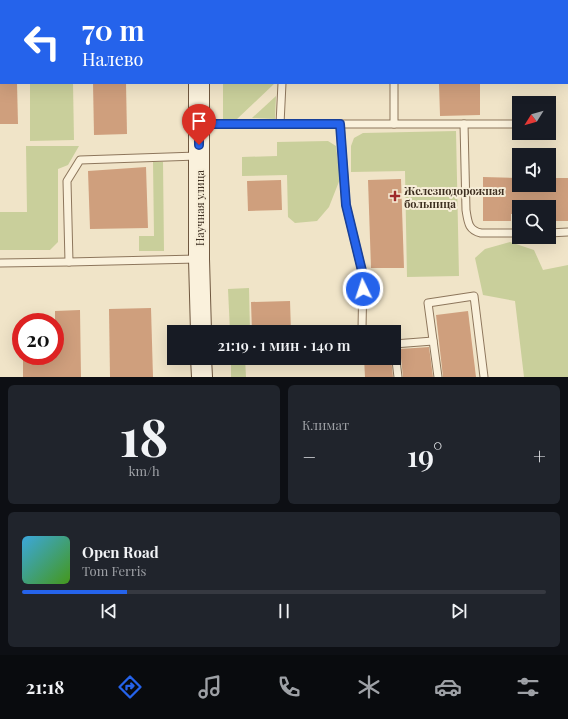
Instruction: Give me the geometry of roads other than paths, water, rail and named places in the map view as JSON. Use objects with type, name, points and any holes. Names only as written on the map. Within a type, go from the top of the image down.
[{"type":"street","name":"Научная улица","points":[[199,84],[199,258],[201,325]]},
{"type":"street","points":[[201,365],[202,377]]},
{"type":"lane","points":[[280,124],[282,84]]},
{"type":"lane","points":[[394,84],[394,124]]},
{"type":"lane","points":[[199,124],[512,124]]},
{"type":"lane","points":[[340,124],[346,205],[363,275],[362,325]]},
{"type":"lane","points":[[464,124],[466,210],[468,222],[475,232],[512,233]]},
{"type":"lane","points":[[69,262],[67,182],[80,160],[199,156]]},
{"type":"lane","points":[[556,233],[568,232]]},
{"type":"lane","points":[[0,263],[199,258]]},
{"type":"lane","points":[[438,377],[428,303],[474,296],[484,377]]},
{"type":"lane","points":[[398,377],[394,344],[433,341]]},
{"type":"place","name":"Железнодорожная больница","points":[[395,196]]}]
